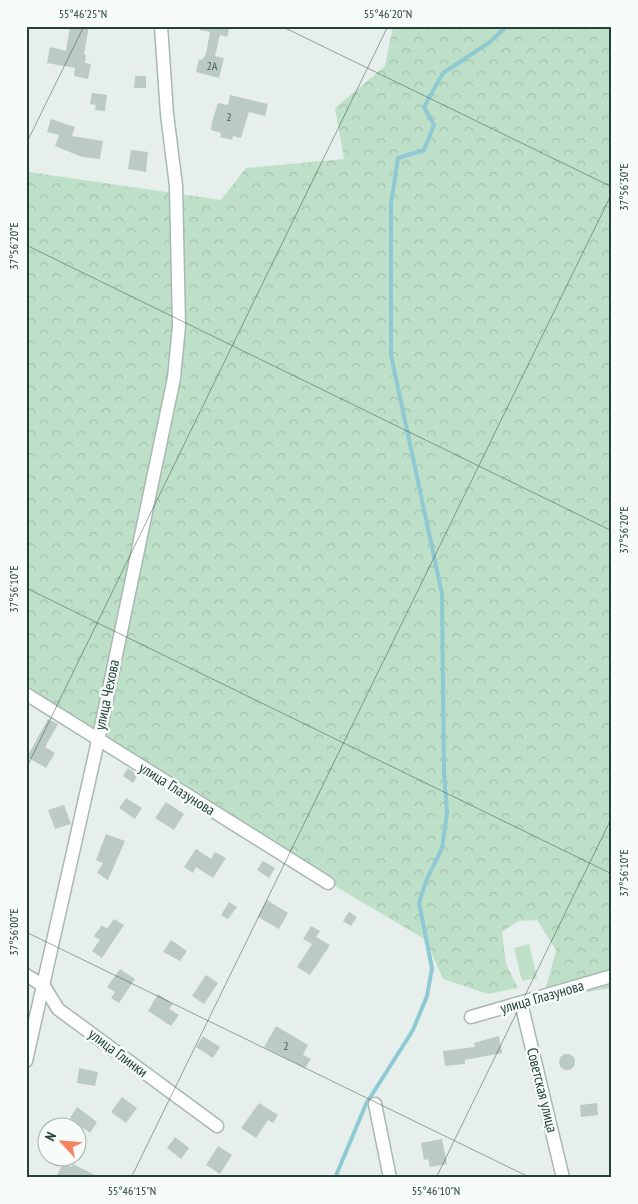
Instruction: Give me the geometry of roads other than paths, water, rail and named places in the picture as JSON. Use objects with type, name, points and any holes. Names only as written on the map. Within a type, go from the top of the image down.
[{"type":"street","name":"улица Чехова","points":[[26,1061],[98,740],[174,378],[179,326],[176,186],[167,114],[160,26]]},
{"type":"street","name":"улица Глазунова","points":[[26,694],[328,883]]},
{"type":"street","name":"улица Глинки","points":[[26,975],[44,986],[58,1009],[217,1126]]},
{"type":"street","name":"улица Глазунова","points":[[471,1017],[612,976]]},
{"type":"street","name":"Советская улица","points":[[521,1003],[563,1178]]},
{"type":"street","points":[[375,1104],[390,1178]]},
{"type":"waterway","points":[[335,1178],[366,1104],[413,1030],[427,996],[432,968],[419,903],[426,881],[442,848],[447,813],[444,773],[442,594],[391,355],[391,204],[398,158],[424,150],[434,125],[424,107],[443,73],[490,42],[507,26]]}]
